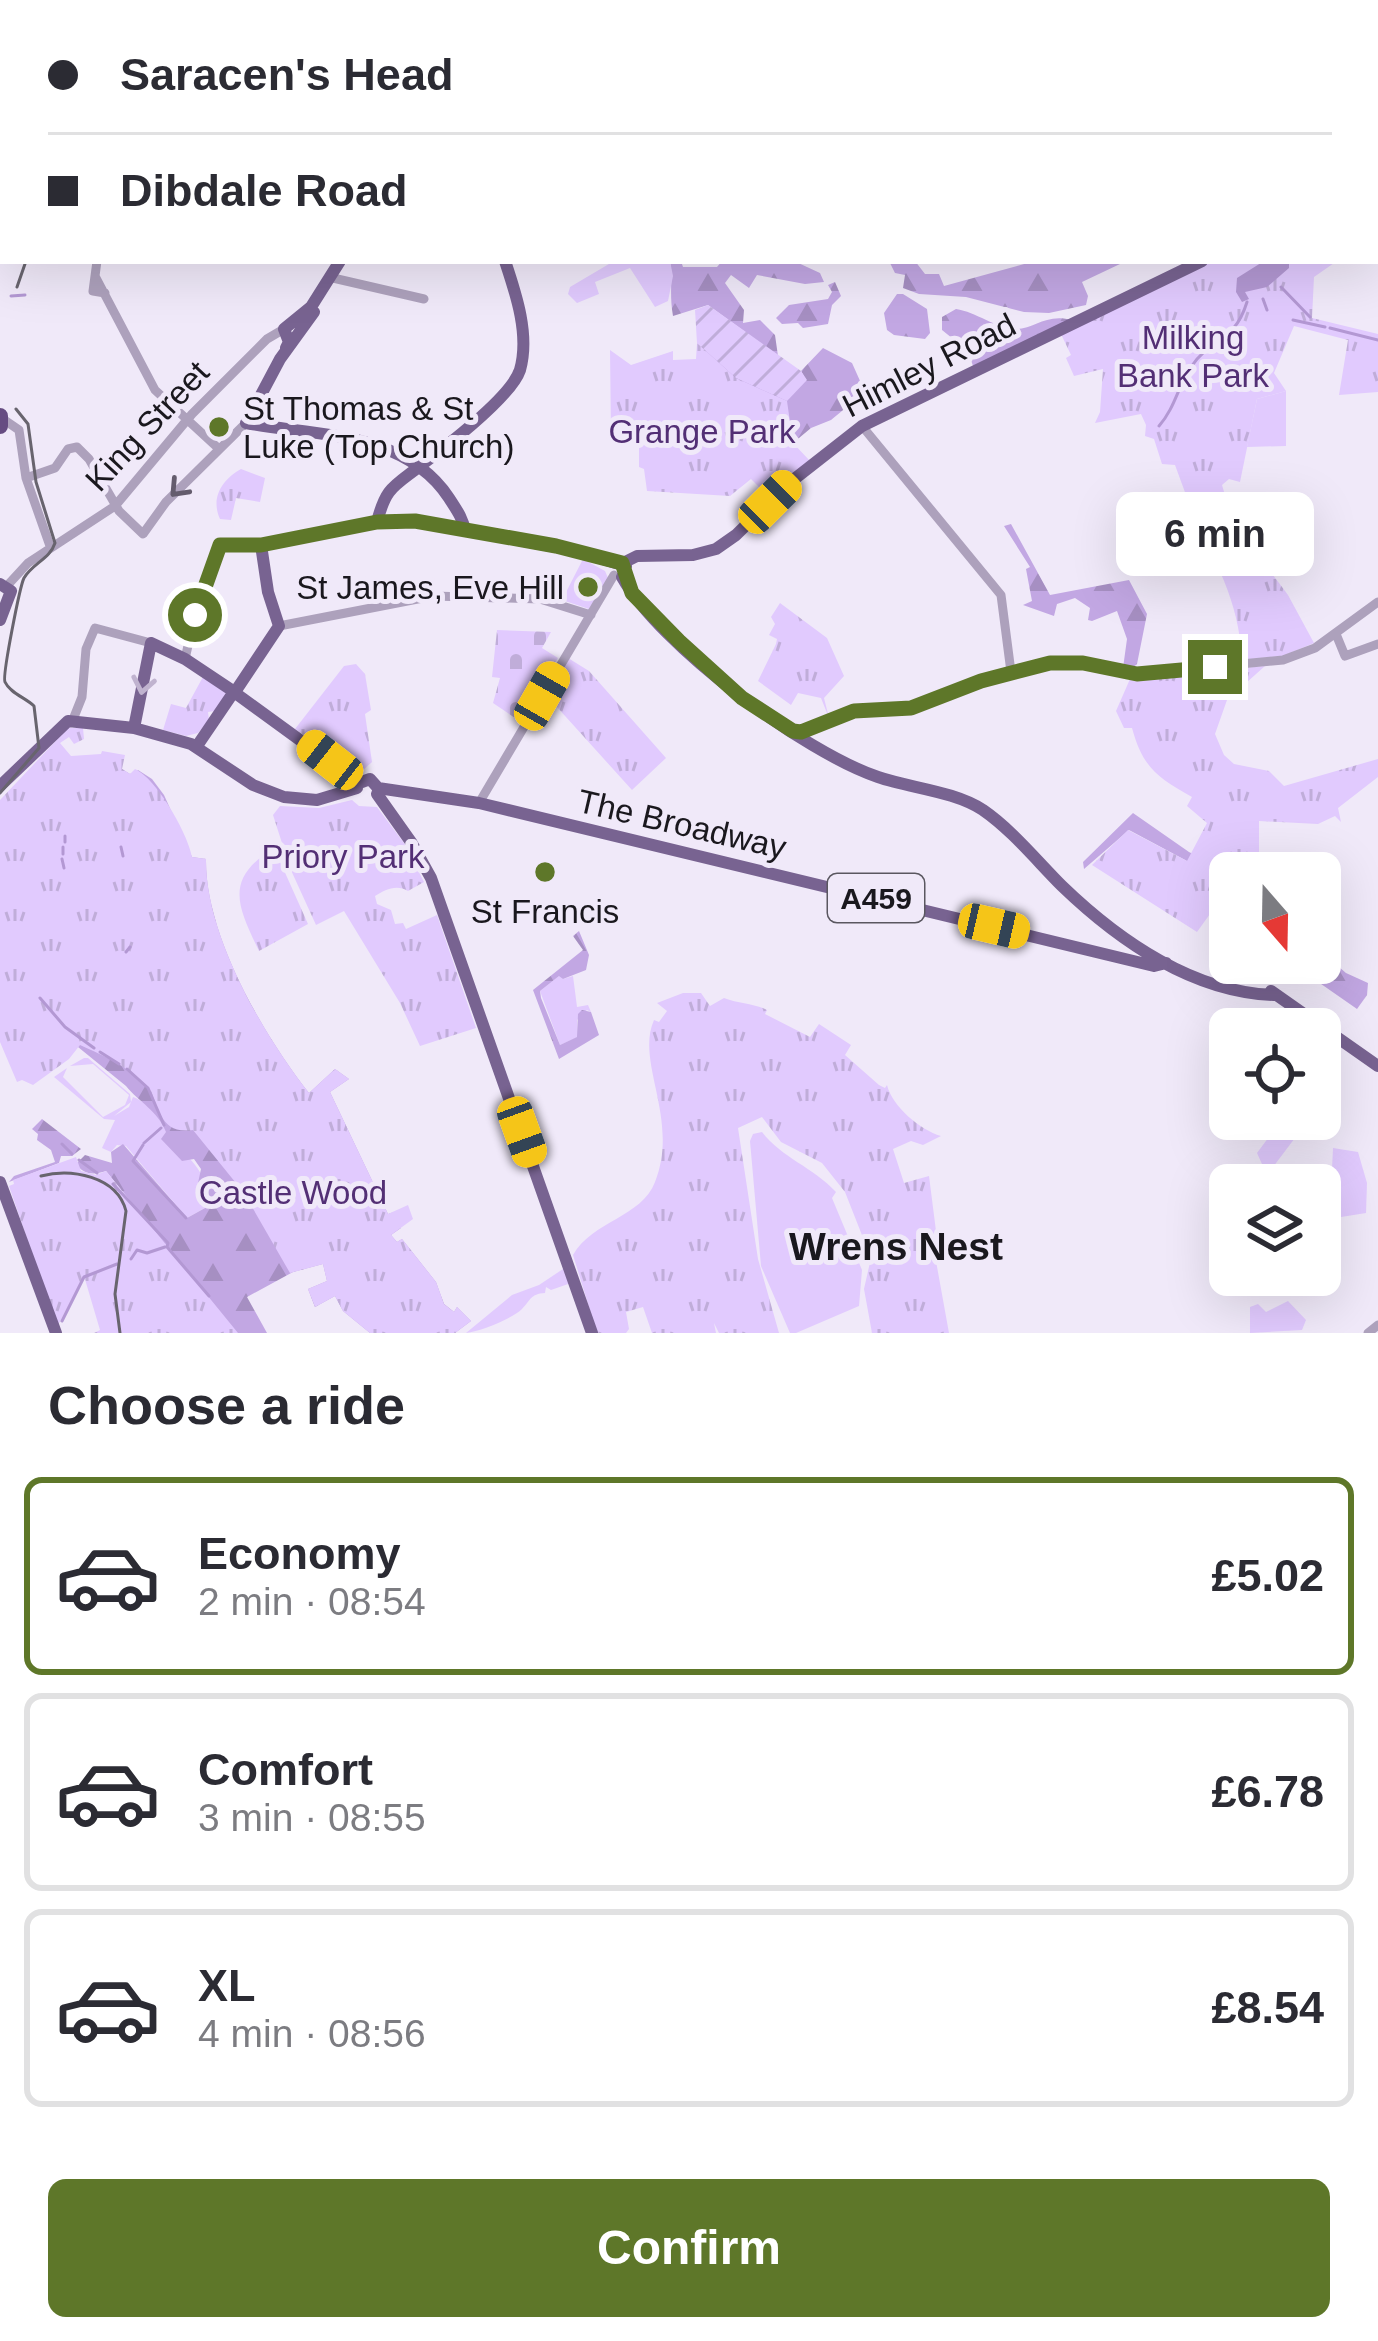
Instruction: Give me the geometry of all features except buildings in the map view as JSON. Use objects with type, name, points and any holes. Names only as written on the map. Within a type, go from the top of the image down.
[{"type":"highway","points":[[0,417],[0,427]]},
{"type":"main road","points":[[322,264],[314,307],[285,331],[289,342],[246,423],[374,444],[420,466],[442,487],[465,531]]},
{"type":"main road","points":[[323,264],[332,277]]},
{"type":"main road","points":[[280,359],[340,264]]},
{"type":"main road","points":[[377,522],[390,487],[498,398],[518,375],[520,308],[506,264]]},
{"type":"main road","name":"Himley Road","points":[[621,569],[716,549],[862,426],[1196,264]]},
{"type":"main road","points":[[194,742],[279,626],[261,545],[377,522],[415,521],[573,550],[621,569],[734,692],[805,734],[833,757],[980,808],[1103,924],[1159,955]]},
{"type":"main road","points":[[0,608],[5,588]]},
{"type":"main road","points":[[0,620],[5,588]]},
{"type":"main road","points":[[134,728],[151,643],[234,692],[367,791],[418,853],[592,1333]]},
{"type":"main road","points":[[0,786],[68,723]]},
{"type":"main road","points":[[0,797],[68,723]]},
{"type":"main road","name":"The Broadway","points":[[68,723],[134,728],[194,742],[251,784],[284,797],[316,800],[367,791],[479,803],[1154,966],[1159,955]]},
{"type":"main road","name":"The Broadway","points":[[194,742],[251,789],[283,801],[315,803],[367,791]]},
{"type":"main road","points":[[1083,907],[1131,933],[1130,938],[1159,955]]},
{"type":"main road","name":"A459","points":[[1159,955],[1204,980],[1277,995],[1378,1066]]},
{"type":"main road","points":[[0,1182],[36,1286]]},
{"type":"main road","points":[[0,1195],[54,1333]]},
{"type":"street","points":[[97,264],[99,292],[150,382],[218,448]]},
{"type":"street","points":[[332,277],[424,299]]},
{"type":"street","name":"King Street","points":[[5,588],[19,569],[115,506],[186,421],[266,339],[285,331]]},
{"type":"street","points":[[0,417],[17,426],[26,478],[50,547]]},
{"type":"street","points":[[26,478],[51,471],[68,448],[77,447],[115,506],[143,534],[166,502],[246,423]]},
{"type":"street","points":[[862,426],[1001,595],[1011,672]]},
{"type":"street","points":[[0,427],[20,434]]},
{"type":"street","points":[[185,659],[196,610],[220,545],[261,545]]},
{"type":"street","points":[[479,803],[621,569]]},
{"type":"street","points":[[279,626],[433,596],[540,598],[591,614]]},
{"type":"street","points":[[805,734],[854,711],[911,708],[1011,672],[1065,662],[1137,674],[1283,660],[1315,648],[1378,602]]},
{"type":"street","points":[[68,723],[82,697],[86,650],[95,628],[151,643]]},
{"type":"street","points":[[1336,634],[1345,656],[1378,644]]},
{"type":"street","points":[[1368,1333],[1378,1325]]},
{"type":"green space","points":[[609,264],[671,264],[673,276],[668,301],[655,307],[630,268],[595,282],[599,294],[577,303],[568,294],[570,287]]},
{"type":"green space","points":[[670,264],[800,264],[820,273],[824,282],[805,284],[757,275],[749,288],[731,275],[725,283],[744,310],[743,323],[760,320],[775,335],[778,356],[708,305],[673,316]]},
{"type":"green space","points":[[890,264],[917,264],[925,274],[939,274],[944,286],[1024,264],[1120,264],[1082,282],[1086,305],[1049,313],[1024,312],[966,297],[919,294],[903,288],[905,275],[895,273]]},
{"type":"green space","name":"Milking Bank Park","points":[[1207,264],[1333,264],[1314,277],[1312,318],[1378,334],[1378,392],[1339,395],[1348,340],[1294,326],[1274,373],[1286,391],[1257,399],[1240,482],[1229,479],[1222,485],[1233,502],[1214,504],[1203,494],[1186,495],[1175,465],[1162,464],[1154,439],[1145,436],[1141,414],[1095,423],[1103,369],[1074,376],[1060,332]]},
{"type":"green space","points":[[835,282],[841,296],[832,305],[828,324],[803,328],[776,318],[789,305],[828,299],[832,292],[828,285]]},
{"type":"green space","points":[[897,294],[927,309],[930,333],[925,339],[887,330],[884,313]]},
{"type":"green space","points":[[708,305],[801,371],[807,380],[787,401],[736,378],[697,343],[695,310]]},
{"type":"green space","points":[[956,309],[1014,329],[1054,319],[1072,320],[973,366],[968,351],[942,330],[942,317]]},
{"type":"green space","points":[[697,343],[710,353],[806,380],[801,371],[823,348],[852,363],[865,392],[793,443]]},
{"type":"green space","name":"Grange Park","points":[[697,343],[736,378],[787,401],[793,443],[810,461],[769,497],[751,479],[730,496],[647,491],[644,469],[639,467],[639,430],[611,435],[610,350],[631,365],[673,351],[673,360],[696,359]]},
{"type":"green space","points":[[1286,391],[1286,446],[1247,447],[1257,399]]},
{"type":"green space","points":[[241,469],[265,478],[260,502],[236,498],[231,520],[220,519],[220,490]]},
{"type":"green space","points":[[1201,499],[1213,510],[1243,507],[1243,535],[1288,595],[1314,643],[1283,656],[1242,660],[1230,597],[1186,502]]},
{"type":"green space","points":[[1011,524],[1050,595],[1129,580],[1147,614],[1137,664],[1123,668],[1127,639],[1117,611],[1092,621],[1088,620],[1090,608],[1075,598],[1057,604],[1054,616],[1023,605],[1032,601],[1026,569],[1030,567],[1004,526]]},
{"type":"green space","points":[[583,559],[605,571],[608,578],[589,609],[562,600]]},
{"type":"green space","points":[[780,603],[827,638],[844,676],[824,698],[829,718],[821,698],[798,693],[791,705],[758,681],[776,644],[777,639],[769,635],[775,624],[771,617]]},
{"type":"green space","points":[[497,630],[551,632],[542,648],[558,658],[521,722],[493,703],[500,678],[492,677]]},
{"type":"green space","points":[[568,658],[589,671],[666,758],[632,790],[547,696]]},
{"type":"green space","points":[[356,664],[365,674],[371,710],[365,714],[372,762],[360,773],[295,729],[344,666]]},
{"type":"green space","points":[[1265,666],[1227,700],[1215,734],[1224,755],[1234,764],[1269,771],[1284,786],[1378,759],[1378,777],[1338,808],[1341,822],[1335,816],[1318,824],[1259,821],[1259,852],[1209,852],[1209,915],[1197,932],[1092,865],[1128,830],[1187,861],[1207,823],[1187,806],[1192,797],[1147,762],[1132,728],[1124,728],[1116,711],[1130,679]]},
{"type":"green space","points":[[204,675],[226,695],[215,711],[208,712],[209,720],[198,733],[186,736],[163,730],[171,704],[186,708]]},
{"type":"green space","points":[[68,728],[83,728],[84,739],[74,744],[69,737],[60,743],[71,756],[102,751],[125,755],[122,769],[130,774],[135,769],[153,784],[178,822],[192,857],[206,859],[215,919],[240,982],[273,1042],[309,1093],[335,1069],[349,1079],[330,1092],[388,1214],[408,1205],[413,1219],[391,1235],[397,1242],[402,1239],[436,1282],[444,1304],[454,1312],[457,1307],[471,1321],[455,1333],[370,1333],[343,1311],[335,1296],[315,1307],[308,1289],[327,1281],[323,1264],[290,1273],[244,1193],[193,1130],[167,1124],[145,1086],[114,1061],[80,1045],[33,1085],[17,1082],[0,1042],[0,800]]},
{"type":"green space","name":"Castle Wood","points":[[106,759],[130,774],[138,770],[152,779],[192,857],[206,859],[215,919],[240,982],[273,1042],[309,1093],[335,1069],[349,1079],[330,1092],[388,1214],[394,1212],[401,1228],[391,1235],[397,1242],[402,1239],[436,1282],[444,1304],[454,1312],[457,1307],[471,1321],[455,1333],[370,1333],[343,1311],[335,1296],[315,1307],[308,1289],[327,1281],[323,1264],[293,1272],[247,1297],[267,1333],[236,1333],[106,1171],[90,1173],[76,1164],[85,1155],[112,1163],[111,1152],[123,1144],[187,1218],[214,1203],[198,1183],[201,1169],[194,1159],[182,1161],[161,1139],[166,1132],[153,1112],[62,1034]]},
{"type":"green space","name":"Priory Park","points":[[352,800],[359,806],[377,807],[404,843],[424,882],[408,891],[383,892],[375,896],[377,904],[391,910],[395,924],[403,923],[406,929],[437,915],[476,1028],[420,1046],[400,1003],[344,911],[316,925],[273,815],[280,806],[319,808]]},
{"type":"green space","points":[[1133,813],[1209,862],[1209,867],[1187,861],[1129,830],[1084,869],[1083,862]]},
{"type":"green space","points":[[274,848],[308,924],[259,951],[241,906],[241,882],[258,859]]},
{"type":"green space","points":[[579,931],[589,955],[586,970],[563,979],[559,976],[540,991],[541,998],[560,1045],[577,1037],[582,1010],[591,1012],[599,1035],[559,1059],[533,990],[583,950],[573,936]]},
{"type":"green space","points":[[1341,969],[1368,983],[1367,995],[1357,1009],[1321,984],[1341,984]]},
{"type":"green space","points":[[560,975],[563,979],[573,976],[577,1007],[588,1005],[591,1012],[587,1010],[577,1020],[578,1037],[560,1045],[540,991]]},
{"type":"green space","points":[[683,993],[701,993],[710,1006],[724,998],[762,1008],[810,1037],[819,1024],[851,1045],[845,1055],[879,1085],[887,1085],[908,1116],[941,1136],[923,1145],[911,1141],[893,1149],[904,1183],[929,1176],[934,1250],[949,1333],[872,1333],[864,1289],[871,1258],[845,1192],[822,1163],[781,1142],[762,1117],[738,1128],[758,1259],[779,1333],[719,1333],[714,1323],[716,1333],[652,1333],[643,1307],[626,1312],[626,1333],[597,1333],[573,1255],[592,1234],[639,1203],[655,1182],[663,1136],[650,1036],[654,1020],[659,1022],[667,1011],[657,1003]]},
{"type":"green space","points":[[88,1058],[130,1094],[131,1102],[133,1097],[148,1107],[167,1132],[162,1138],[195,1165],[214,1203],[187,1218],[126,1146],[117,1145],[111,1152],[102,1148],[115,1120],[104,1119],[54,1077],[67,1068],[63,1077],[103,1117],[125,1105],[129,1095],[93,1064],[70,1066]]},
{"type":"green space","points":[[42,1119],[81,1149],[72,1156],[61,1156],[59,1163],[9,1182],[55,1162],[32,1129]]},
{"type":"green space","points":[[762,1132],[836,1192],[832,1198],[862,1270],[859,1306],[796,1333],[790,1333],[761,1266],[750,1141],[753,1134]]},
{"type":"green space","points":[[1267,1140],[1293,1140],[1275,1164],[1262,1164],[1257,1153]]},
{"type":"green space","points":[[1333,1148],[1358,1152],[1367,1183],[1366,1213],[1341,1217],[1341,1164],[1332,1164]]},
{"type":"green space","points":[[76,1157],[81,1171],[96,1175],[106,1171],[238,1333],[94,1333],[100,1330],[84,1276],[57,1327],[9,1186],[13,1180]]},
{"type":"green space","points":[[563,1269],[571,1283],[551,1290],[546,1287],[545,1293],[534,1296],[510,1317],[466,1333],[512,1295]]},
{"type":"green space","points":[[1288,1301],[1306,1320],[1302,1330],[1250,1333],[1250,1307],[1258,1304],[1266,1312]]},
{"type":"shaded area","points":[[1259,264],[1289,264],[1267,287],[1245,292],[1249,299],[1242,302],[1236,292],[1237,278]]},
{"type":"waterway","points":[[1281,287],[1310,317]]},
{"type":"waterway","points":[[11,296],[25,295]]},
{"type":"waterway","points":[[1263,299],[1267,310]]},
{"type":"waterway","points":[[1159,426],[1191,367],[1236,326],[1247,302]]},
{"type":"waterway","points":[[1293,320],[1325,327]]},
{"type":"waterway","points":[[1330,328],[1378,340]]},
{"type":"waterway","points":[[65,836],[65,842]]},
{"type":"waterway","points":[[63,847],[63,854]]},
{"type":"waterway","points":[[121,847],[123,856]]},
{"type":"waterway","points":[[62,859],[64,868]]},
{"type":"waterway","points":[[126,952],[130,947]]},
{"type":"waterway","points":[[40,998],[65,1027],[94,1048]]},
{"type":"waterway","points":[[100,1052],[119,1064]]},
{"type":"waterway","points":[[127,1069],[148,1088],[164,1125]]},
{"type":"waterway","points":[[144,1143],[161,1128]]},
{"type":"waterway","points":[[62,1144],[72,1154]]},
{"type":"waterway","points":[[143,1145],[133,1161],[186,1218]]},
{"type":"waterway","points":[[79,1160],[97,1173]]},
{"type":"waterway","points":[[113,1184],[209,1296]]},
{"type":"waterway","points":[[131,1259],[137,1250],[147,1253],[165,1247]]},
{"type":"waterway","points":[[62,1321],[84,1277],[117,1264]]},
{"type":"tram line","points":[[17,287],[25,264]]},
{"type":"tram line","points":[[0,793],[39,748],[34,706],[11,689],[5,676],[24,578],[55,543],[36,482],[28,424],[16,409]]},
{"type":"tram line","points":[[41,1176],[91,1177],[121,1199],[126,1211],[115,1294],[120,1333]]},
{"type":"place","name":"St Thomas & St Luke (Top Church)","points":[[219,427]]},
{"type":"place","name":"St James, Eve Hill","points":[[588,587]]},
{"type":"place","name":"St Francis","points":[[545,872]]},
{"type":"district","name":"Wrens Nest","points":[[896,1246]]},
{"type":"route","points":[[195,615],[220,545],[261,545],[377,522],[415,521],[622,563],[632,593],[679,641],[742,698],[793,731],[854,711],[911,708],[981,681],[1050,663],[1083,663],[1137,674],[1215,667]]}]
